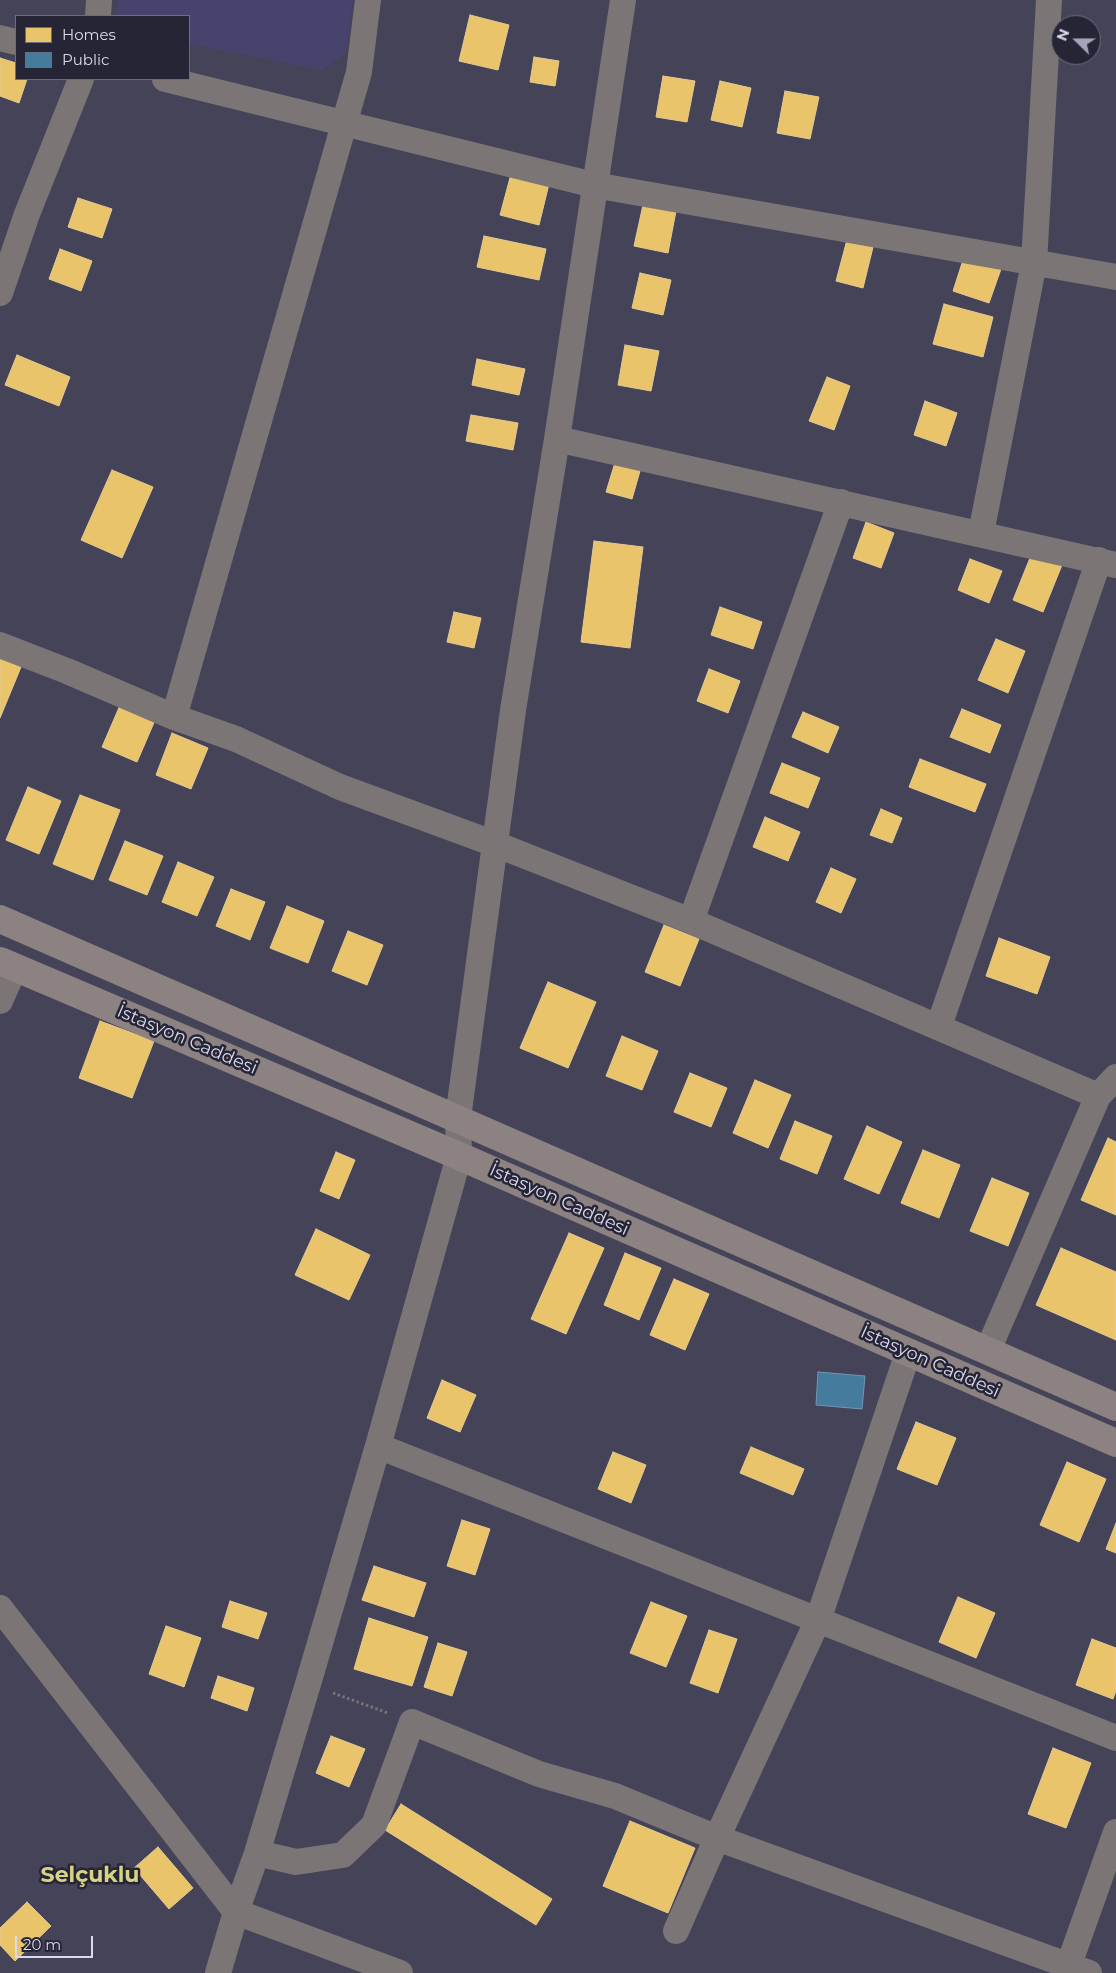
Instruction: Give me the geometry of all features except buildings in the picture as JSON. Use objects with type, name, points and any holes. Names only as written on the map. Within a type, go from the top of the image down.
[{"type":"main road","points":[[0,919],[1116,1407]]},
{"type":"main road","name":"İstasyon Caddesi","points":[[8,964],[458,1156],[1116,1443]]},
{"type":"street","points":[[98,15],[99,0]]},
{"type":"street","points":[[174,717],[359,72],[368,0]]},
{"type":"street","points":[[218,1973],[236,1912],[258,1854],[378,1446],[458,1156],[458,1118],[513,710],[557,439],[623,0]]},
{"type":"street","points":[[981,533],[1034,263],[1049,0]]},
{"type":"street","points":[[0,38],[15,42]]},
{"type":"street","points":[[0,293],[27,214],[81,80]]},
{"type":"street","points":[[169,80],[594,185],[1116,277]]},
{"type":"street","points":[[557,439],[1107,562],[938,1026]]},
{"type":"street","points":[[691,921],[841,502]]},
{"type":"street","points":[[0,645],[67,671],[174,717],[236,739],[340,787],[495,844],[691,921],[1098,1096]]},
{"type":"street","points":[[0,1001],[8,964]]},
{"type":"street","points":[[988,1350],[1098,1096],[1116,1078]]},
{"type":"street","points":[[676,1931],[818,1620],[908,1353]]},
{"type":"street","points":[[378,1446],[1116,1738]]},
{"type":"street","points":[[0,1608],[236,1912],[400,1973]]},
{"type":"street","points":[[258,1854],[296,1862],[343,1855],[374,1825],[412,1722],[539,1774],[615,1796],[717,1838],[1075,1970],[1116,1832]]},
{"type":"path","points":[[308,1684],[412,1722]]},
{"type":"shaded area","points":[[117,0],[353,0],[346,53],[322,70],[190,44],[190,15],[116,15]]},
{"type":"district","name":"Selçuklu","points":[[90,1876]]}]
